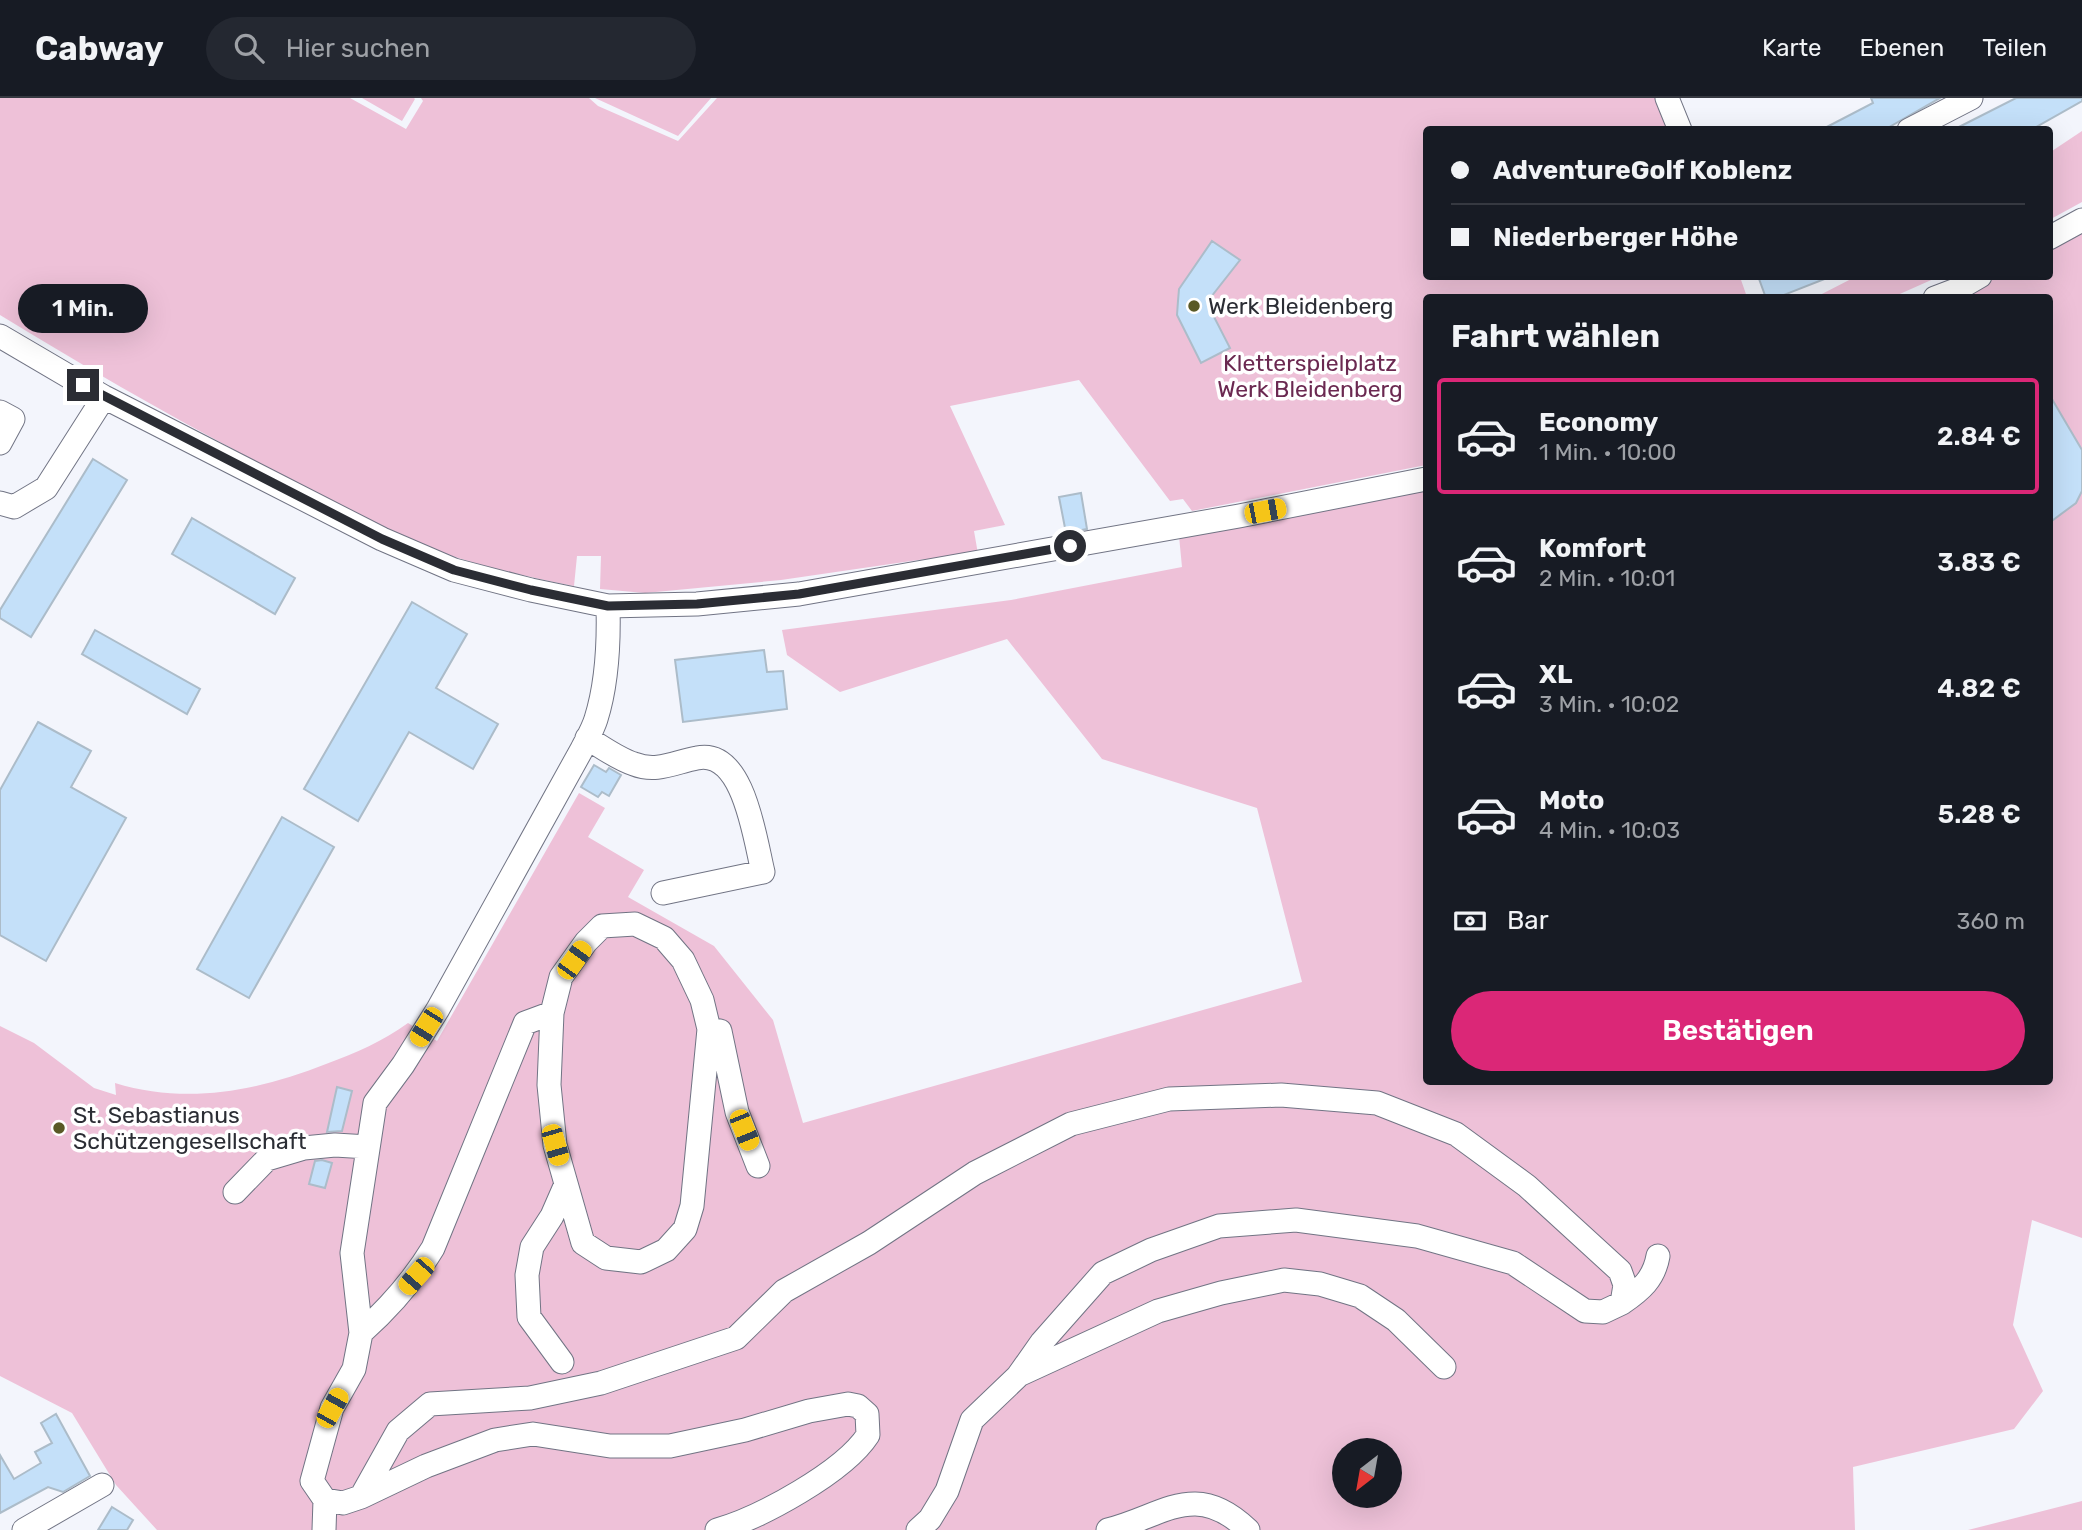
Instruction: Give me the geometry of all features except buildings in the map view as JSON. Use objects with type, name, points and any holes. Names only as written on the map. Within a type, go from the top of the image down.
[{"type":"street","points":[[1667,98],[1678,126]]},
{"type":"street","points":[[1917,126],[1970,98]]},
{"type":"street","points":[[2053,236],[2082,220]]},
{"type":"street","points":[[1946,294],[1973,280]]},
{"type":"street","points":[[0,336],[104,397],[382,539],[454,570],[608,606],[697,604],[799,594],[1239,516],[1423,480]]},
{"type":"street","points":[[0,503],[14,507],[46,488],[104,397]]},
{"type":"street","points":[[0,412],[13,419],[0,443]]},
{"type":"street","points":[[324,1530],[325,1500],[312,1481],[332,1408],[354,1369],[361,1333],[352,1253],[375,1103],[403,1065],[438,1009],[596,720],[609,636],[608,606]]},
{"type":"street","points":[[587,738],[635,765],[668,768],[699,757],[722,762],[738,779],[763,872],[663,893]]},
{"type":"street","points":[[635,924],[664,938],[683,960],[702,1000],[709,1029],[692,1206],[685,1229],[666,1250],[641,1262],[606,1258],[583,1243],[555,1145],[549,1085],[552,1013],[561,977],[586,942],[602,926],[635,924]]},
{"type":"street","points":[[361,1333],[416,1276],[433,1248],[525,1023],[552,1013]]},
{"type":"street","points":[[709,1029],[720,1031],[737,1112],[758,1166]]},
{"type":"street","points":[[360,1497],[398,1431],[430,1404],[530,1398],[601,1383],[736,1338],[784,1291],[869,1243],[975,1173],[1071,1124],[1169,1099],[1281,1095],[1377,1103],[1456,1134],[1527,1186],[1620,1271],[1625,1285],[1622,1303]]},
{"type":"street","points":[[235,1192],[267,1159],[304,1148],[335,1145],[368,1147]]},
{"type":"street","points":[[562,1362],[529,1317],[527,1276],[532,1247],[552,1216],[566,1184]]},
{"type":"street","points":[[918,1530],[930,1519],[947,1491],[972,1420],[1018,1376],[1042,1342],[1103,1273],[1151,1250],[1219,1226],[1296,1220],[1417,1236],[1513,1263],[1585,1311],[1603,1312],[1622,1303],[1641,1289],[1655,1272],[1658,1256]]},
{"type":"street","points":[[1018,1376],[1158,1311],[1221,1293],[1284,1280],[1320,1284],[1360,1296],[1396,1320],[1444,1367]]},
{"type":"street","points":[[325,1500],[343,1503],[426,1466],[495,1440],[533,1434],[610,1446],[670,1446],[745,1430],[809,1410],[848,1404],[858,1406],[867,1414],[868,1435],[850,1457],[789,1498],[737,1525],[717,1530]]},
{"type":"street","points":[[24,1530],[102,1485]]},
{"type":"street","points":[[1108,1530],[1171,1506],[1201,1504],[1230,1513],[1248,1530]]},
{"type":"green space","name":"Kletterspielplatz Werk Bleidenberg","points":[[0,98],[350,98],[406,129],[423,101],[421,98],[589,98],[598,106],[678,141],[717,98],[1659,98],[1671,126],[1423,126],[1423,280],[1741,280],[1746,294],[1423,294],[1423,466],[1192,511],[1183,499],[1170,501],[1079,380],[950,406],[1005,525],[974,531],[978,554],[781,580],[645,593],[600,589],[601,556],[577,556],[574,586],[473,562],[390,532],[182,421],[0,315]]},
{"type":"green space","points":[[362,98],[414,98],[415,99],[402,121]]},
{"type":"green space","points":[[595,98],[711,98],[678,136]]},
{"type":"green space","points":[[2082,131],[2082,202],[2053,218],[2053,150]]},
{"type":"green space","points":[[2082,225],[2082,1238],[2032,1220],[2013,1325],[2043,1391],[2014,1429],[1853,1467],[1855,1530],[157,1530],[116,1485],[72,1413],[0,1376],[0,1026],[34,1043],[94,1088],[116,1095],[115,1083],[142,1090],[195,1094],[248,1088],[337,1060],[359,1051],[408,1023],[437,1041],[579,793],[605,808],[588,837],[644,870],[628,897],[714,946],[773,1020],[803,1123],[1302,982],[1257,808],[1102,759],[1007,639],[840,692],[787,655],[782,630],[1011,600],[1182,567],[1179,536],[1423,489],[1423,1085],[2053,1085],[2053,294],[1953,294],[1982,280],[2053,280],[2053,241]]},
{"type":"green space","points":[[1849,280],[1931,280],[1900,294],[1822,294]]},
{"type":"green space","points":[[2082,1501],[2082,1530],[1968,1530]]},
{"type":"place","name":"Werk Bleidenberg","points":[[1194,306]]},
{"type":"place","name":"St. Sebastianus Schützengesellschaft","points":[[59,1128]]},
{"type":"route","points":[[83,385],[382,539],[454,570],[608,606],[697,604],[799,594],[1070,546]]}]
